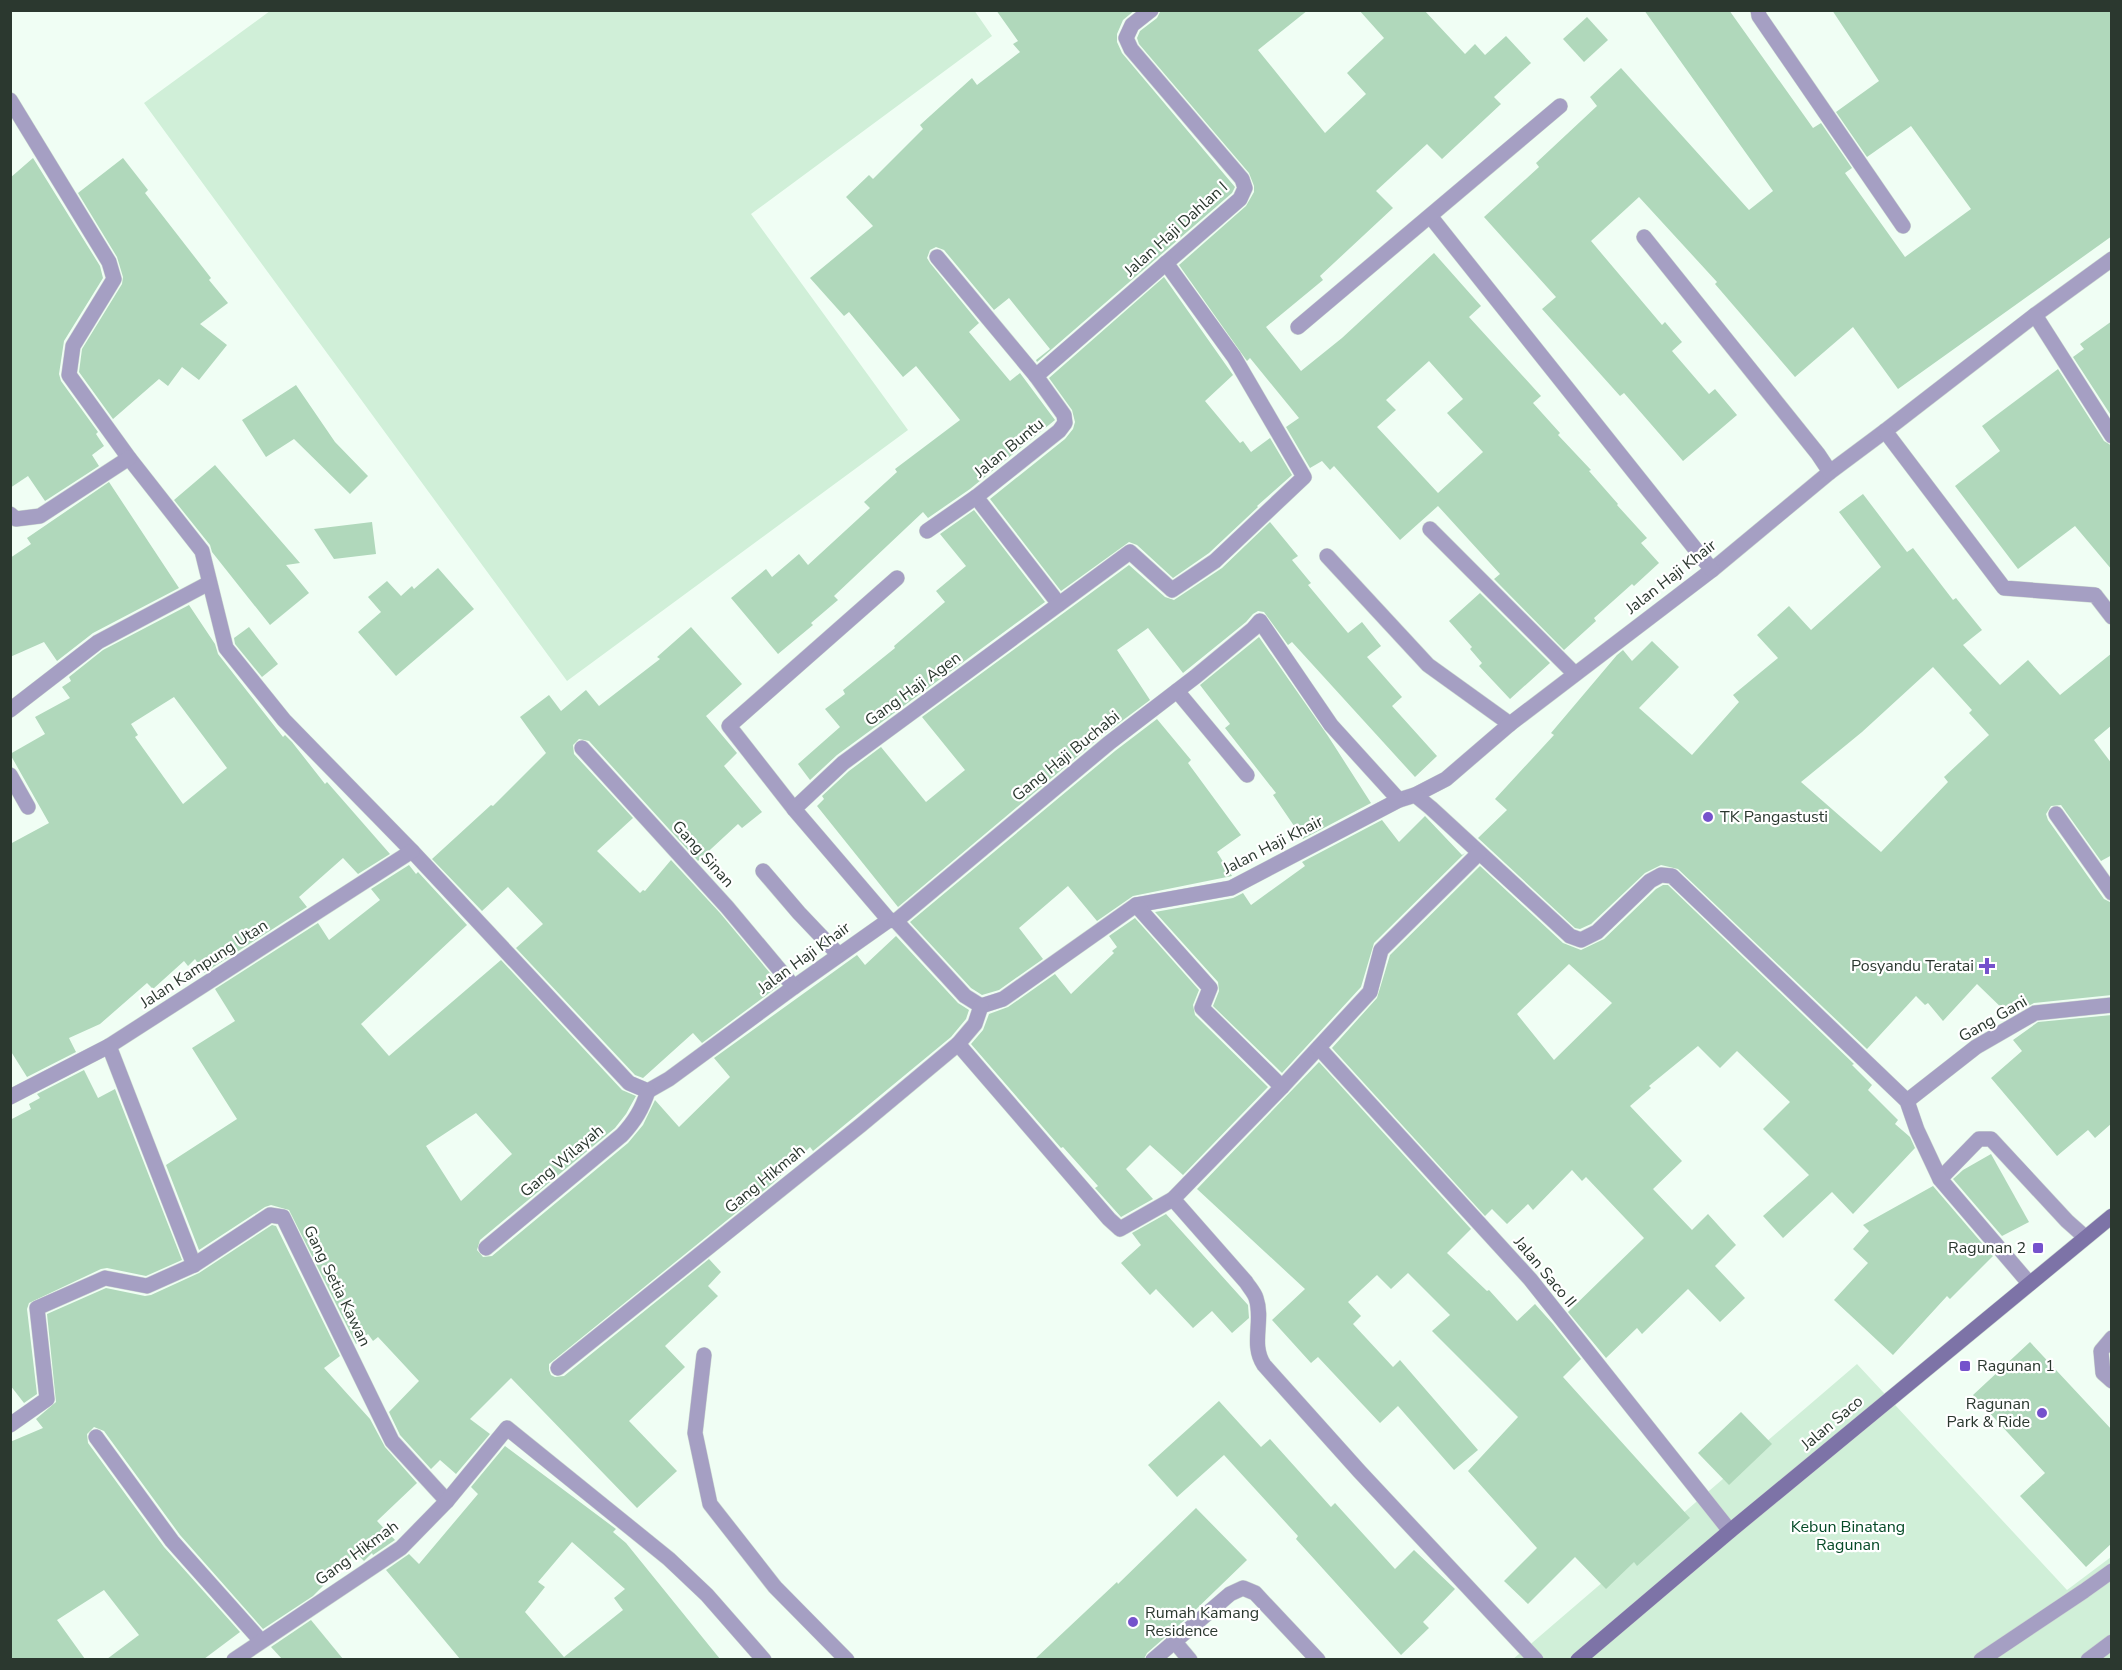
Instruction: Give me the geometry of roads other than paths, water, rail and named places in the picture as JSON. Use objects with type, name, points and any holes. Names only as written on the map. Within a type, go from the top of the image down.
[{"type":"main road","name":"Jalan Saco","points":[[1578,1659],[2112,1216]]},
{"type":"street","name":"Jalan Haji Dahlan I","points":[[1036,376],[1240,199],[1245,188],[1242,179],[1131,49],[1126,38],[1132,25],[1151,10]]},
{"type":"street","points":[[1758,10],[1759,16],[1903,226]]},
{"type":"street","points":[[10,100],[109,262],[114,279],[73,346],[69,375],[129,458],[202,551],[226,648],[284,720],[412,851],[629,1083],[648,1091]]},
{"type":"street","points":[[1298,327],[1560,106]]},
{"type":"street","points":[[1430,216],[1712,570]]},
{"type":"street","points":[[1644,237],[1830,472]]},
{"type":"street","points":[[936,257],[1036,376]]},
{"type":"street","name":"Jalan Haji Khair","points":[[981,1006],[1003,999],[1136,905],[1231,888],[1399,800],[1415,795],[1446,779],[1510,724],[1712,570],[1830,472],[2112,259]]},
{"type":"street","name":"Gang Haji Agen","points":[[794,809],[843,763],[1130,552],[1172,590],[1215,561],[1304,477],[1234,357],[1166,263]]},
{"type":"street","points":[[2035,315],[2112,436]]},
{"type":"street","name":"Jalan Buntu","points":[[927,531],[976,498],[1059,431],[1065,423],[1064,415],[1036,376]]},
{"type":"street","points":[[1885,432],[2004,588],[2095,595],[2112,617]]},
{"type":"street","points":[[10,514],[16,519],[40,516],[129,458]]},
{"type":"street","points":[[976,498],[1059,604]]},
{"type":"street","points":[[1430,529],[1575,674]]},
{"type":"street","points":[[1327,556],[1428,665],[1510,724]]},
{"type":"street","points":[[897,578],[729,726],[794,809],[892,920],[965,996],[981,1006]]},
{"type":"street","points":[[10,710],[98,642],[209,583]]},
{"type":"street","name":"Gang Haji Buchabi","points":[[892,920],[1109,743],[1177,691],[1260,621],[1331,725],[1399,800]]},
{"type":"street","points":[[1177,691],[1247,775]]},
{"type":"street","name":"Gang Sinan","points":[[582,748],[727,906],[794,987]]},
{"type":"street","points":[[10,775],[28,807]]},
{"type":"street","points":[[1415,795],[1570,936],[1581,940],[1597,932],[1650,881],[1661,875],[1672,876],[1907,1101],[1917,1130],[1940,1179],[2029,1283]]},
{"type":"street","points":[[2056,814],[2112,893]]},
{"type":"street","name":"Jalan Kampung Utan","points":[[10,1097],[110,1046],[412,851]]},
{"type":"street","points":[[958,1044],[1120,1229],[1173,1199],[1281,1087],[1370,992],[1381,950],[1479,854]]},
{"type":"street","points":[[763,870],[799,913],[839,955]]},
{"type":"street","points":[[1136,905],[1210,988],[1202,1008],[1281,1087]]},
{"type":"street","name":"Jalan Haji Khair","points":[[648,1091],[669,1079],[794,987],[892,920]]},
{"type":"street","name":"Gang Gani","points":[[1907,1101],[1976,1047],[2035,1013],[2112,1005]]},
{"type":"street","name":"Gang Hikmah","points":[[558,1368],[861,1125],[958,1044],[975,1024],[981,1006]]},
{"type":"street","points":[[10,1425],[47,1399],[37,1308],[105,1278],[147,1286],[194,1265],[110,1046]]},
{"type":"street","name":"Jalan Saco II","points":[[1318,1048],[1530,1279],[1730,1531]]},
{"type":"street","name":"Gang Wilayah","points":[[486,1248],[622,1135],[643,1108],[648,1091]]},
{"type":"street","points":[[1940,1179],[1979,1139],[1991,1139],[2067,1221],[2085,1237]]},
{"type":"street","points":[[1173,1199],[1256,1296],[1259,1311],[1256,1344],[1258,1356],[1264,1365],[1360,1472],[1536,1659]]},
{"type":"street","name":"Gang Setia Kawan","points":[[194,1265],[270,1215],[283,1217],[392,1441],[447,1502]]},
{"type":"street","points":[[2112,1338],[2102,1351],[2103,1373],[2112,1381]]},
{"type":"street","points":[[704,1356],[696,1433],[710,1504],[775,1587],[847,1659]]},
{"type":"street","name":"Gang Hikmah","points":[[234,1659],[400,1548],[447,1502],[507,1428],[669,1559],[706,1595],[764,1659]]},
{"type":"street","points":[[96,1437],[172,1541],[261,1641]]},
{"type":"street","points":[[1981,1659],[2112,1571]]},
{"type":"street","points":[[1153,1659],[1230,1594],[1243,1588],[1255,1593],[1318,1659]]},
{"type":"street","points":[[1174,1641],[1190,1659]]},
{"type":"street","points":[[2091,1658],[2112,1642]]},
{"type":"place","name":"TK Pangastusti","points":[[1708,817]]},
{"type":"place","name":"Posyandu Teratai","points":[[1987,966]]},
{"type":"place","name":"Ragunan 2","points":[[2038,1248]]},
{"type":"place","name":"Ragunan 1","points":[[1965,1366]]},
{"type":"place","name":"Ragunan Park & Ride","points":[[2042,1413]]},
{"type":"place","name":"Rumah Kamang Residence","points":[[1133,1622]]},
{"type":"park label","name":"Kebun Binatang Ragunan","points":[[1848,1536]]}]
